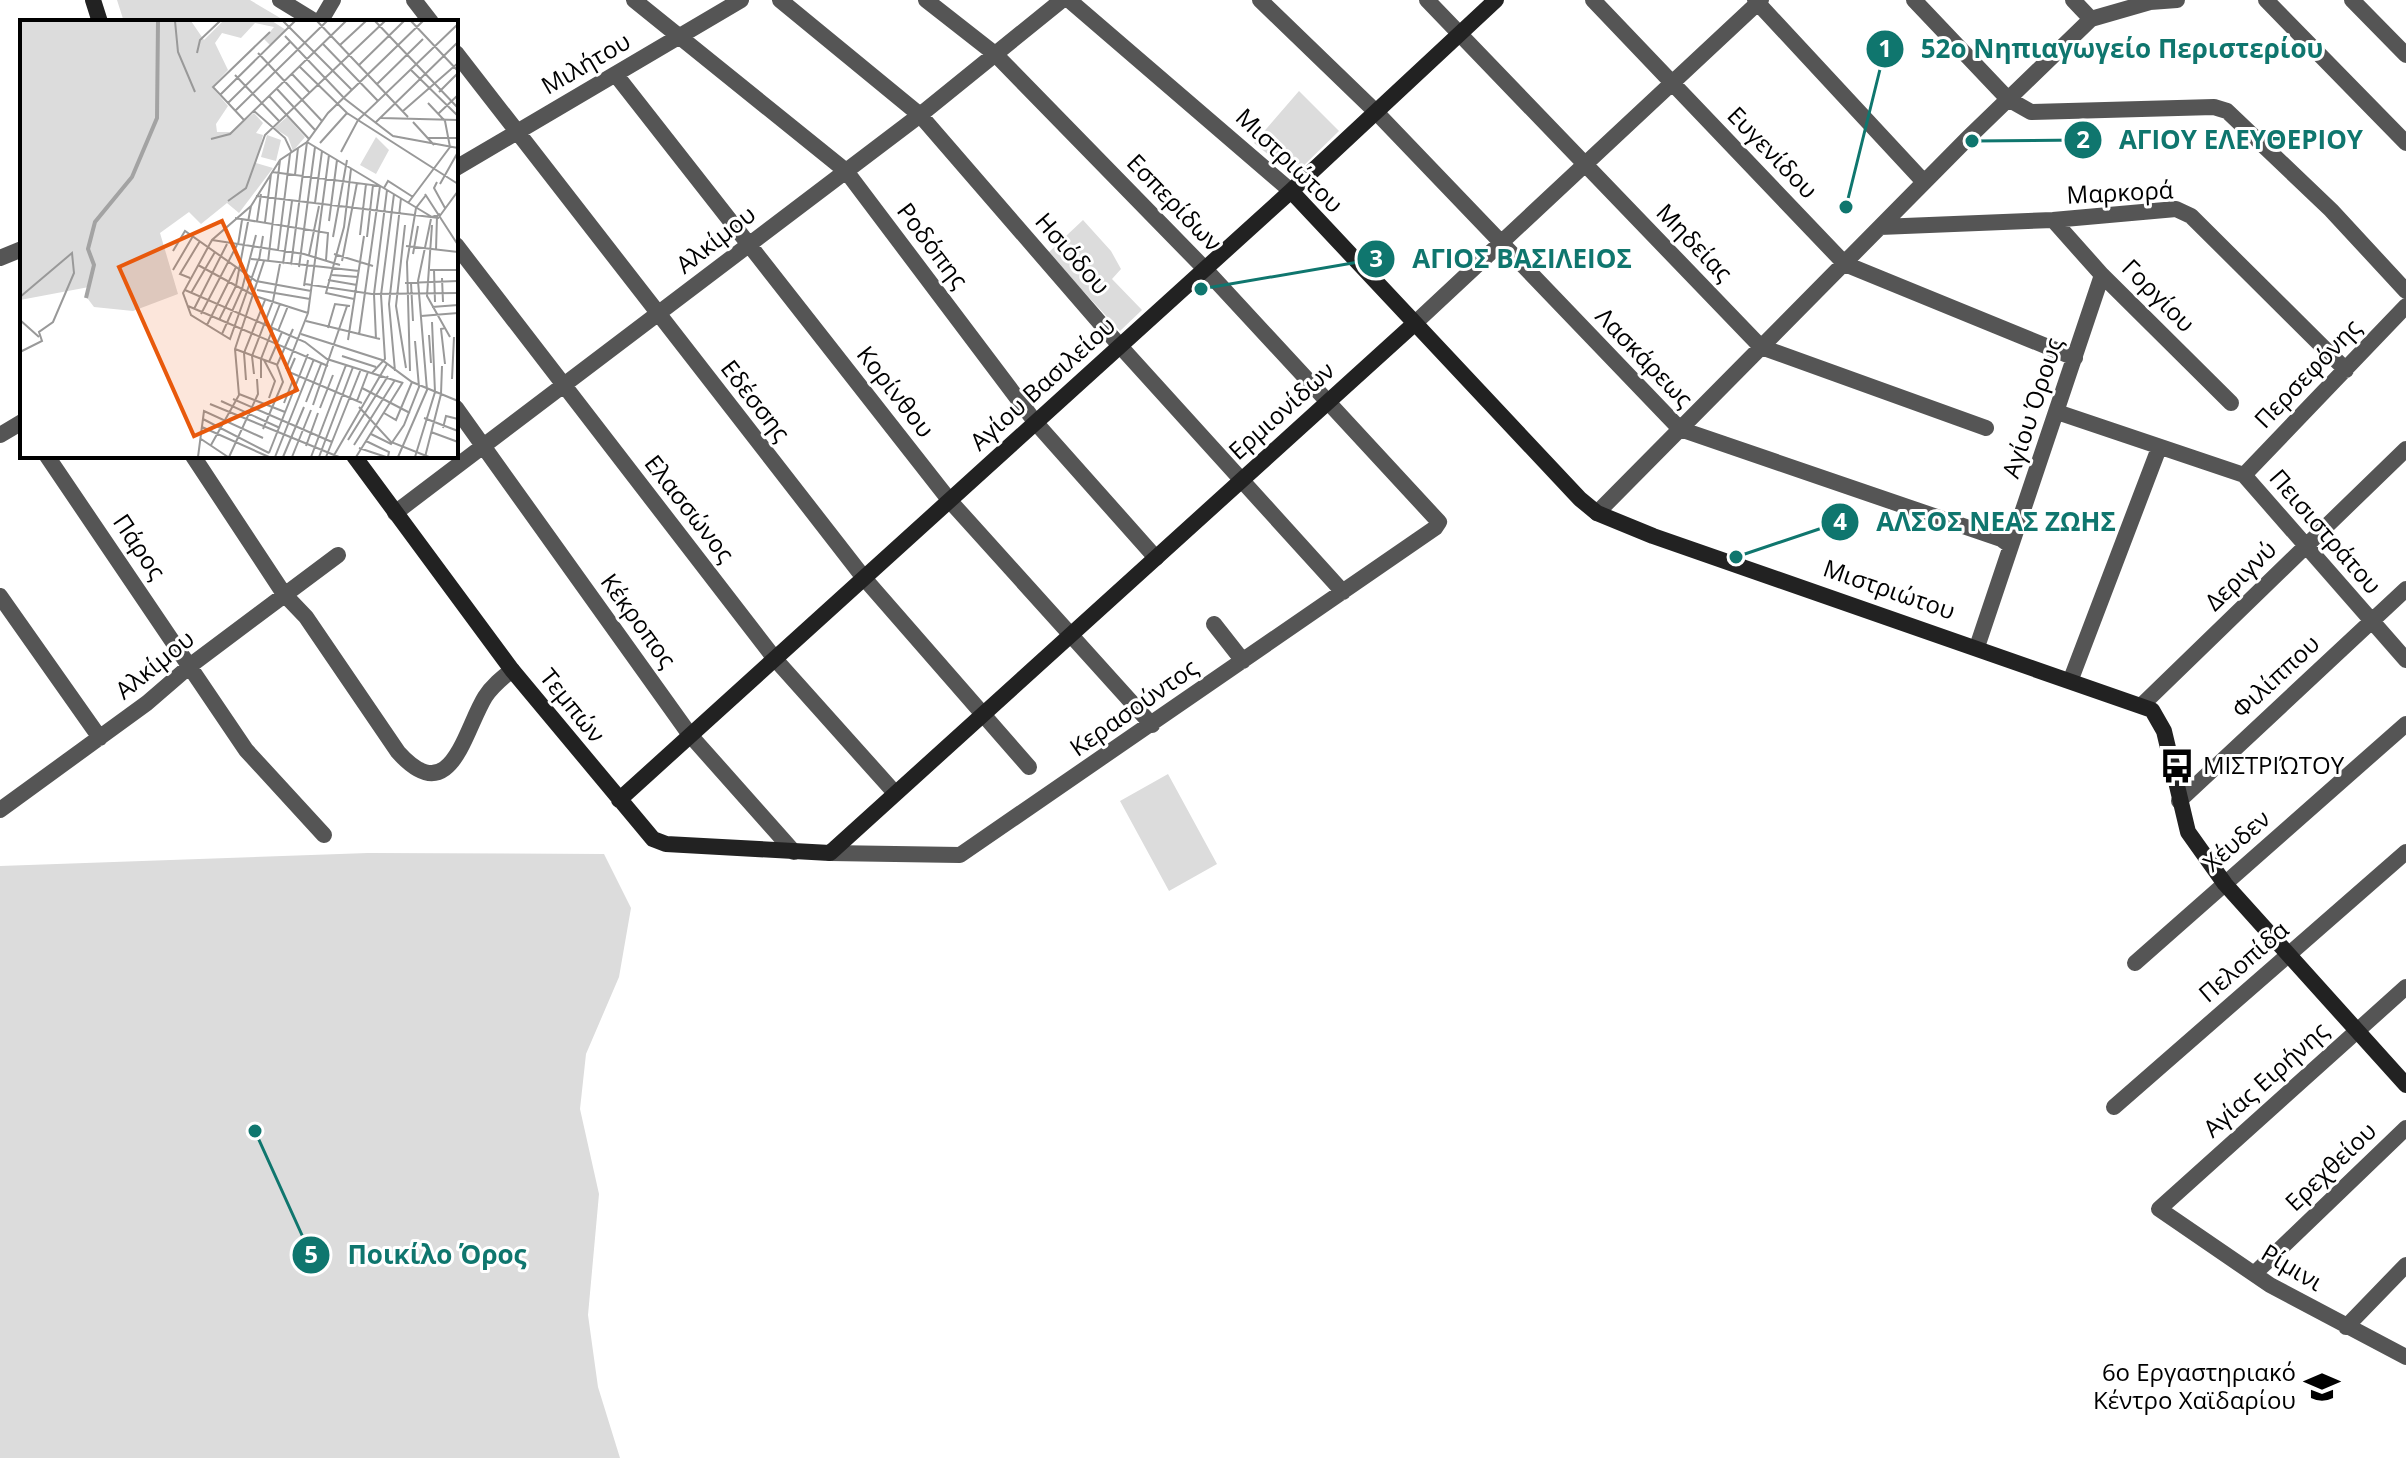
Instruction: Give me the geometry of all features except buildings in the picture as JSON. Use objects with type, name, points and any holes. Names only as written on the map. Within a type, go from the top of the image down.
[{"type":"street","points":[[93,0],[99,20]]},
{"type":"street","points":[[280,0],[315,20]]},
{"type":"street","points":[[319,20],[333,0]]},
{"type":"street","points":[[414,0],[429,20]]},
{"type":"street","name":"Ροδόπης","points":[[634,0],[846,171],[1036,423],[1156,558]]},
{"type":"street","name":"Μιλήτου","points":[[458,167],[741,0]]},
{"type":"street","name":"Ησιόδου","points":[[780,0],[920,115],[1120,346],[1343,592]]},
{"type":"street","name":"Εσπερίδων","points":[[926,0],[995,54],[1205,269],[1439,522]]},
{"type":"street","name":"Αλκίμου","points":[[395,513],[920,115],[1062,0]]},
{"type":"street","name":"Μιστριώτου","points":[[1069,0],[1291,191],[1580,499],[1597,513],[1653,536],[2143,704]]},
{"type":"street","name":"Λασκάρεως","points":[[1260,0],[1376,112],[1680,429],[2001,539],[2011,546]]},
{"type":"street","name":"Μηδείας","points":[[1427,0],[1761,347],[1986,428]]},
{"type":"street","name":"Αγίου Βασιλείου","points":[[619,800],[1291,191],[1496,0]]},
{"type":"street","name":"Ευγενίδου","points":[[1593,0],[1845,264],[2075,358]]},
{"type":"street","points":[[1914,0],[2008,99],[2031,112],[2214,107],[2227,111],[2331,210],[2406,291]]},
{"type":"street","points":[[2073,0],[2091,19]]},
{"type":"street","points":[[1597,513],[1924,182],[2091,19],[2151,1],[2177,0]]},
{"type":"street","points":[[2266,0],[2406,143]]},
{"type":"street","points":[[2352,0],[2406,55]]},
{"type":"street","points":[[1758,1],[1924,182]]},
{"type":"street","name":"Ερμιονίδων","points":[[830,853],[1414,324],[1758,1]]},
{"type":"street","name":"Εδέσσης","points":[[458,56],[864,578],[1029,767]]},
{"type":"street","name":"Κορίνθου","points":[[616,75],[751,243],[950,501],[1152,725]]},
{"type":"street","name":"Μαρκορά","points":[[1880,227],[2053,220],[2176,209],[2191,216],[2346,370]]},
{"type":"street","name":"Γοργίου","points":[[2053,220],[2102,275],[2231,403]]},
{"type":"street","name":"Ελασσώνος","points":[[458,248],[775,659],[895,793]]},
{"type":"street","points":[[0,258],[20,250]]},
{"type":"street","name":"Αγίου Όρους","points":[[1977,647],[2102,275]]},
{"type":"street","name":"Περσεφόνης","points":[[2244,475],[2406,306]]},
{"type":"street","name":"Κέκροπος","points":[[458,411],[690,735],[794,852]]},
{"type":"street","name":"Πεισιστράτου","points":[[2057,412],[2244,475],[2406,660]]},
{"type":"street","points":[[0,435],[20,423]]},
{"type":"street","points":[[2071,679],[2159,448]]},
{"type":"street","name":"Δεριγνύ","points":[[2143,704],[2406,449]]},
{"type":"street","name":"Πάρος","points":[[48,458],[246,750],[324,835]]},
{"type":"street","points":[[194,458],[284,594],[306,617],[414,771],[429,773],[446,767],[461,750],[484,698],[512,670]]},
{"type":"street","name":"Τεμπών","points":[[355,458],[512,670],[653,839],[666,844],[830,853]]},
{"type":"street","name":"Κερασούντος","points":[[830,853],[960,855],[1152,725],[1439,522]]},
{"type":"street","name":"Αλκίμου","points":[[0,810],[100,738],[191,665],[338,555]]},
{"type":"street","name":"Φιλίππου","points":[[2179,801],[2406,589]]},
{"type":"street","points":[[2,604],[100,738]]},
{"type":"street","points":[[1214,624],[1243,661]]},
{"type":"street","points":[[2143,704],[2160,719],[2188,832],[2225,884],[2406,1085]]},
{"type":"street","name":"Χέυδεν","points":[[2135,963],[2406,724]]},
{"type":"street","name":"Πελοπίδα","points":[[2114,1107],[2406,852]]},
{"type":"street","name":"Αγίας Ειρήνης","points":[[2159,1209],[2406,987]]},
{"type":"street","name":"Ερεχθείου","points":[[2254,1274],[2406,1128]]},
{"type":"street","name":"Ρίμινι","points":[[2159,1209],[2254,1274],[2346,1327],[2406,1357]]},
{"type":"street","points":[[2346,1327],[2406,1265]]},
{"type":"shaded area","points":[[117,0],[250,0],[284,20],[123,20]]},
{"type":"shaded area","points":[[1299,91],[1339,131],[1294,175],[1254,143]]},
{"type":"shaded area","points":[[1083,220],[1111,251],[1121,269],[1112,279],[1142,310],[1120,331],[1048,253]]},
{"type":"shaded area","points":[[1168,774],[1217,864],[1169,891],[1120,801]]},
{"type":"shaded area","points":[[368,853],[604,854],[631,908],[619,977],[586,1054],[580,1109],[599,1194],[588,1315],[598,1387],[620,1458],[0,1458],[0,866]]},
{"type":"place","name":"ΑΓΙΟΥ ΕΛΕΥΘΕΡΙΟΥ","points":[[1972,141]]},
{"type":"place","name":"52ο Νηπιαγωγείο Περιστερίου","points":[[1846,207]]},
{"type":"place","name":"ΑΓΙΟΣ ΒΑΣΙΛΕΙΟΣ","points":[[1201,289]]},
{"type":"place","name":"ΑΛΣΟΣ ΝΕΑΣ ΖΩΗΣ","points":[[1736,557]]},
{"type":"place","name":"ΜΙΣΤΡΙΏΤΟΥ","points":[[2177,766]]},
{"type":"place","name":"Ποικίλο Όρος","points":[[255,1131]]},
{"type":"place","name":"6ο Εργαστηριακό Κέντρο Χαϊδαρίου","points":[[2322,1387]]}]
